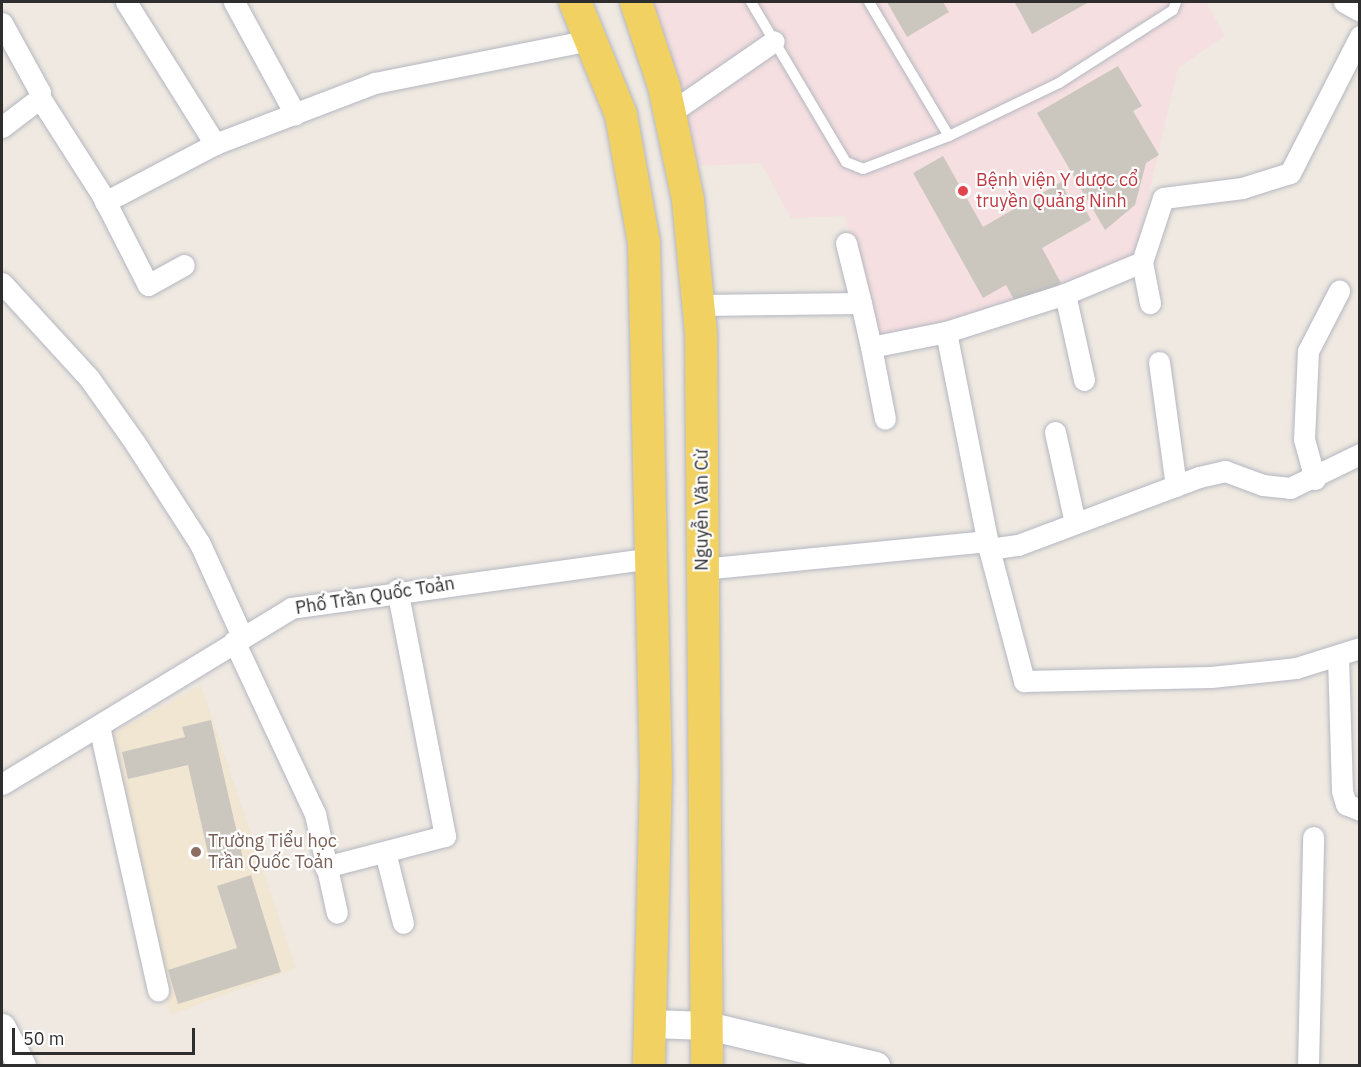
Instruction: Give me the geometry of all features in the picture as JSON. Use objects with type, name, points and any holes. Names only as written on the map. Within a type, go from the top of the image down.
[{"type":"main road","points":[[575,2],[621,115],[644,243],[656,775],[649,1065]]},
{"type":"main road","name":"Nguyễn Văn Cừ","points":[[636,2],[670,113],[688,200],[698,305],[708,1026],[706,1065]]},
{"type":"main road","points":[[650,1024],[708,1026],[876,1065]]},
{"type":"main road","points":[[2,1028],[22,1065]]},
{"type":"street","points":[[126,2],[215,144]]},
{"type":"street","points":[[234,2],[295,114]]},
{"type":"street","points":[[1344,2],[1359,11]]},
{"type":"street","points":[[2,23],[40,98],[105,202],[148,285],[184,265]]},
{"type":"street","points":[[1150,303],[1142,262],[1163,198],[1242,188],[1290,173],[1359,36]]},
{"type":"street","points":[[105,202],[215,144],[408,72],[590,40]]},
{"type":"street","points":[[670,113],[774,41]]},
{"type":"street","points":[[2,127],[40,98]]},
{"type":"street","points":[[846,243],[872,347],[885,419]]},
{"type":"street","points":[[872,347],[946,332],[1065,294],[1142,262]]},
{"type":"street","points":[[2,283],[89,378],[135,443],[200,544],[238,639],[315,814],[337,913]]},
{"type":"street","points":[[1315,479],[1304,439],[1308,351],[1339,291]]},
{"type":"street","points":[[1065,294],[1084,380]]},
{"type":"street","points":[[698,305],[861,303]]},
{"type":"street","points":[[946,332],[988,545],[1020,677],[1030,683],[1211,677],[1296,668],[1359,648]]},
{"type":"street","points":[[1160,362],[1176,486]]},
{"type":"street","points":[[1055,432],[1075,523]]},
{"type":"street","points":[[702,569],[988,545],[1018,545],[1176,486],[1225,471],[1281,487],[1315,479],[1359,454]]},
{"type":"street","name":"Phố Trần Quốc Toản","points":[[2,784],[291,608],[397,590],[652,558]]},
{"type":"street","points":[[325,867],[439,840],[447,826],[397,590]]},
{"type":"street","points":[[1338,656],[1342,791],[1346,804],[1359,810]]},
{"type":"street","points":[[99,726],[158,990]]},
{"type":"street","points":[[1308,1065],[1313,837]]},
{"type":"street","points":[[385,852],[403,923]]},
{"type":"lane","points":[[751,2],[853,168],[863,169],[950,136],[1059,83],[1173,10],[1176,2]]},
{"type":"lane","points":[[868,2],[950,136]]},
{"type":"shaded area","name":"Bệnh viện Y dược cổ truyền Quảng Ninh","points":[[650,2],[1206,2],[1225,36],[1178,68],[1134,258],[995,311],[875,341],[845,216],[791,218],[761,163],[700,166]]},
{"type":"shaded area","name":"Trường Tiểu học Trần Quốc Toản","points":[[201,685],[296,968],[170,1015],[109,736]]},
{"type":"building","points":[[887,2],[943,2],[949,12],[907,37]]},
{"type":"building","points":[[1018,2],[1089,2],[1032,34],[1015,3]]},
{"type":"building","points":[[1118,66],[1142,106],[1133,111],[1159,155],[1146,163],[1135,205],[1105,230],[1037,113]]},
{"type":"building","points":[[943,156],[983,227],[1061,182],[1071,202],[1079,198],[1091,220],[1042,248],[1061,283],[1018,307],[1006,285],[983,298],[913,173]]},
{"type":"building","points":[[211,720],[244,863],[212,871],[188,765],[128,779],[122,752],[185,737],[182,727]]},
{"type":"building","points":[[251,875],[281,972],[178,1004],[168,970],[237,948],[217,886]]},
{"type":"place","name":"Bệnh viện Y dược cổ truyền Quảng Ninh","points":[[963,191]]},
{"type":"place","name":"Trường Tiểu học Trần Quốc Toản","points":[[196,852]]}]
